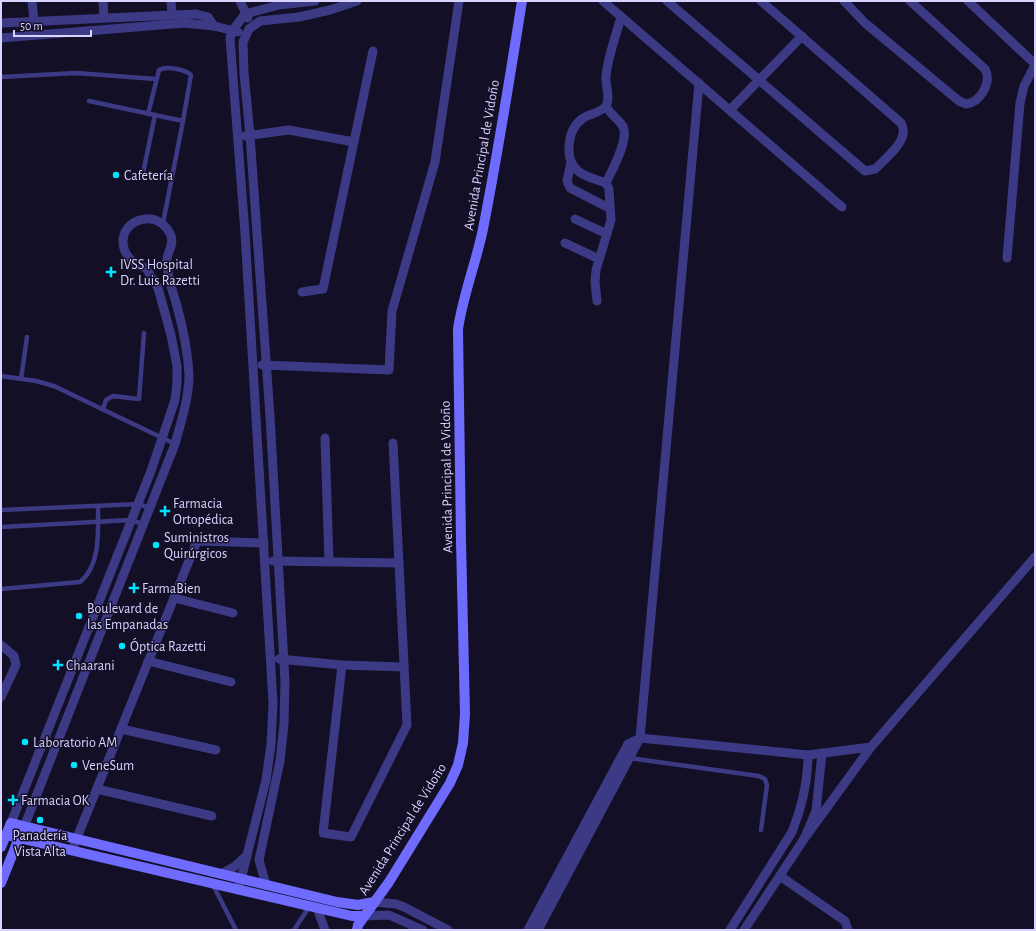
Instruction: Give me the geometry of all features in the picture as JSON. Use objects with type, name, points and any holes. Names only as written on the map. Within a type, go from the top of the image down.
[{"type":"main road","name":"Avenida Principal de Vidoño","points":[[357,930],[364,916],[450,783],[458,764],[463,743],[465,714],[458,329],[461,308],[482,231],[496,160],[522,1]]},
{"type":"main road","points":[[1,848],[11,823],[76,840],[337,902],[358,905],[374,902]]},
{"type":"main road","points":[[1,883],[24,827]]},
{"type":"main road","points":[[6,835],[352,916],[364,916]]},
{"type":"street","points":[[32,1],[34,21]]},
{"type":"street","points":[[103,1],[104,17]]},
{"type":"street","points":[[171,1],[172,14]]},
{"type":"street","points":[[240,1],[245,14],[252,24]]},
{"type":"street","points":[[238,890],[266,780],[271,745],[273,703],[253,366],[230,38],[232,30],[245,14],[279,5],[315,1]]},
{"type":"street","points":[[252,893],[280,761],[284,724],[284,660],[266,364],[250,135],[244,73],[243,42],[245,35],[252,24],[260,21],[298,17],[324,12],[358,1]]},
{"type":"street","points":[[253,366],[266,364],[389,370],[392,311],[435,162],[459,1]]},
{"type":"street","points":[[603,1],[842,207]]},
{"type":"street","points":[[667,1],[865,171],[875,169],[901,140],[904,132],[902,126],[761,1]]},
{"type":"street","points":[[844,1],[865,23],[959,101],[966,104],[974,102],[988,83],[988,75],[985,69],[910,1]]},
{"type":"street","points":[[968,1],[1035,64],[1024,86],[1020,103],[1007,258]]},
{"type":"street","points":[[1,23],[104,17],[200,14],[211,20],[214,26]]},
{"type":"street","points":[[597,301],[595,282],[599,259],[611,220],[609,208],[609,189],[606,183],[578,172],[571,162],[569,142],[574,128],[581,120],[601,111],[606,106],[608,99],[606,75],[621,17]]},
{"type":"street","points":[[1,38],[185,23],[214,26],[245,35]]},
{"type":"street","points":[[730,110],[802,36]]},
{"type":"street","points":[[302,292],[323,289],[373,52]]},
{"type":"street","points":[[538,930],[640,738],[699,84]]},
{"type":"street","points":[[606,106],[610,113],[622,125],[625,133],[623,145],[606,183]]},
{"type":"street","points":[[238,138],[289,130],[354,142]]},
{"type":"street","points":[[571,162],[567,181],[570,188],[609,208]]},
{"type":"street","points":[[11,823],[138,504],[170,416],[177,383],[177,366],[171,335],[158,288],[146,268],[138,266],[131,261],[123,246],[127,230],[133,223],[148,218],[163,223],[171,236],[171,251],[167,258],[170,279],[182,329],[189,376],[184,411],[175,444],[24,827]]},
{"type":"street","points":[[575,219],[607,234]]},
{"type":"street","points":[[565,243],[599,259]]},
{"type":"street","points":[[325,438],[329,562]]},
{"type":"street","points":[[342,665],[323,833],[351,837],[407,725],[393,443]]},
{"type":"street","points":[[72,850],[197,541],[264,543]]},
{"type":"street","points":[[744,930],[804,839],[871,747],[1035,557]]},
{"type":"street","points":[[265,561],[399,564]]},
{"type":"street","points":[[174,598],[233,613]]},
{"type":"street","points":[[1,646],[14,656],[16,665],[1,697]]},
{"type":"street","points":[[271,658],[342,665],[404,667]]},
{"type":"street","points":[[148,661],[231,682]]},
{"type":"street","points":[[121,729],[216,750]]},
{"type":"street","points":[[528,930],[628,744],[640,738],[808,755],[871,747]]},
{"type":"street","points":[[804,839],[816,812],[822,753]]},
{"type":"street","points":[[730,930],[792,832],[799,815],[804,795],[808,755]]},
{"type":"street","points":[[96,789],[212,816]]},
{"type":"street","points":[[221,874],[238,864],[247,855]]},
{"type":"street","points":[[259,860],[266,885]]},
{"type":"street","points":[[780,876],[845,922],[848,930]]},
{"type":"street","points":[[374,902],[396,904],[404,907],[448,930]]},
{"type":"street","points":[[313,907],[325,930]]},
{"type":"street","points":[[364,916],[389,915],[422,930]]},
{"type":"lane","points":[[148,114],[159,70],[163,68],[182,71],[191,75],[163,223]]},
{"type":"lane","points":[[1,77],[76,73],[156,79]]},
{"type":"lane","points":[[89,101],[183,121]]},
{"type":"lane","points":[[142,178],[155,115]]},
{"type":"lane","points":[[103,409],[106,400],[114,396],[139,400],[144,333]]},
{"type":"lane","points":[[21,379],[27,337]]},
{"type":"lane","points":[[1,376],[54,386],[175,444]]},
{"type":"lane","points":[[1,510],[98,507],[138,504],[150,508]]},
{"type":"lane","points":[[1,589],[80,582],[89,573],[94,559],[97,542],[98,507]]},
{"type":"lane","points":[[1,527],[131,520],[143,524]]},
{"type":"lane","points":[[629,758],[759,776],[765,779],[767,785],[761,830]]},
{"type":"lane","points":[[212,883],[236,930]]},
{"type":"lane","points":[[294,930],[313,907]]},
{"type":"place","name":"Cafetería","points":[[116,175]]},
{"type":"place","name":"IVSS Hospital Dr. Luis Razetti","points":[[111,272]]},
{"type":"place","name":"Farmacia Ortopédica","points":[[165,511]]},
{"type":"place","name":"Suministros Quirúrgicos","points":[[156,545]]},
{"type":"place","name":"FarmaBien","points":[[134,588]]},
{"type":"place","name":"Boulevard de las Empanadas","points":[[79,616]]},
{"type":"place","name":"Óptica Razetti","points":[[122,646]]},
{"type":"place","name":"Chaarani","points":[[58,665]]},
{"type":"place","name":"Laboratorio AM","points":[[25,742]]},
{"type":"place","name":"VeneSum","points":[[74,765]]},
{"type":"place","name":"Farmacia OK","points":[[13,800]]},
{"type":"place","name":"Panadería Vista Alta","points":[[40,820]]}]
